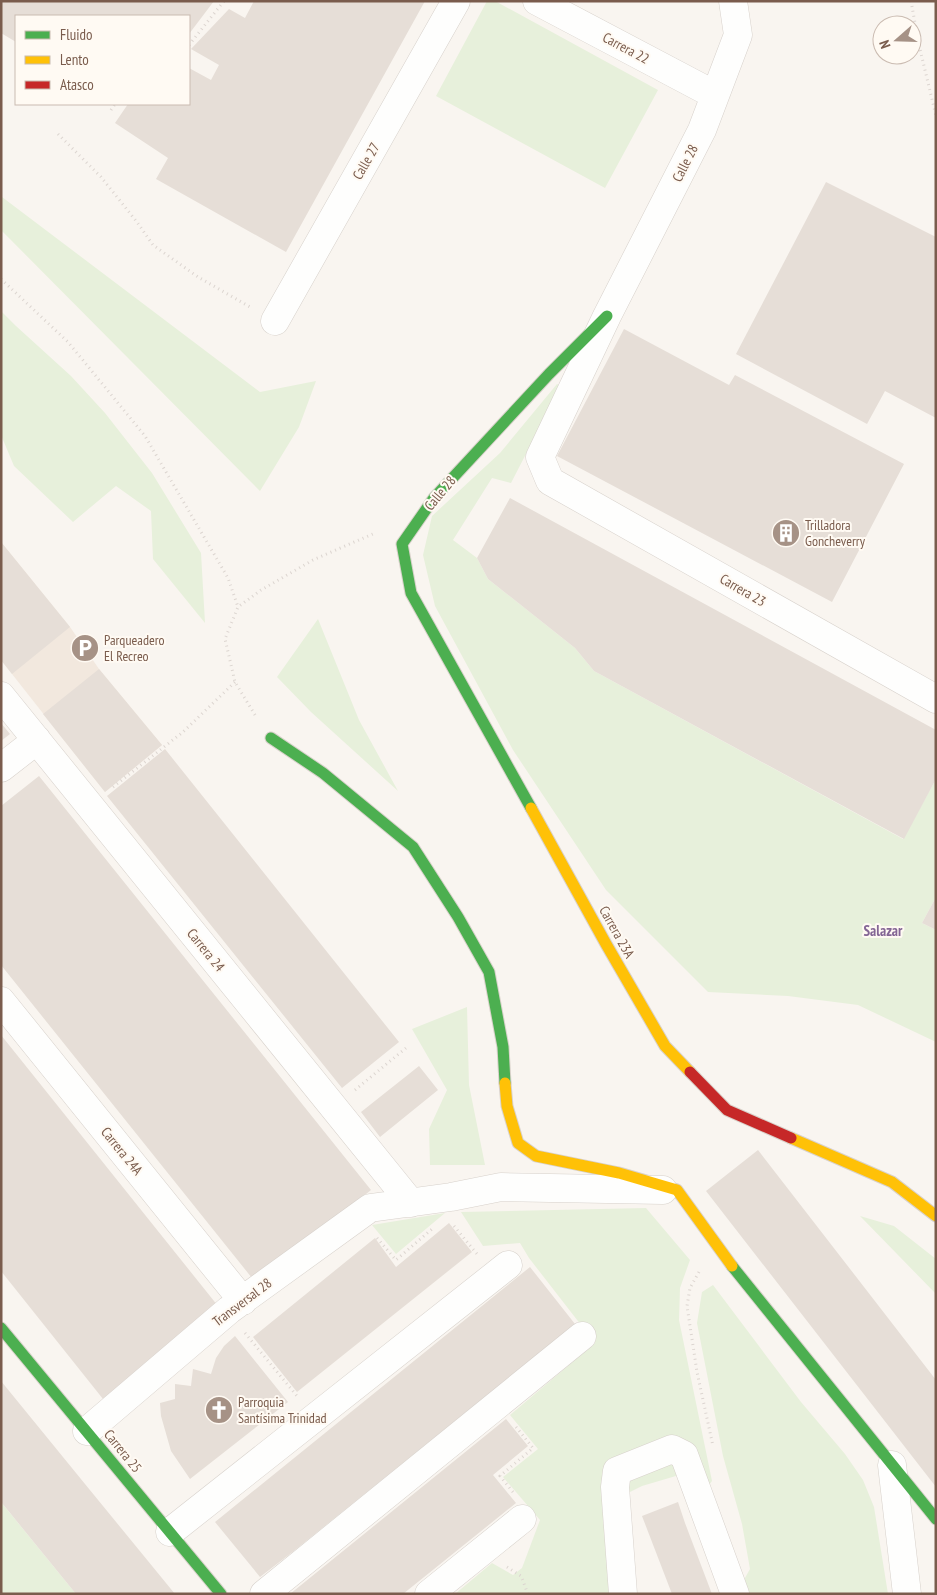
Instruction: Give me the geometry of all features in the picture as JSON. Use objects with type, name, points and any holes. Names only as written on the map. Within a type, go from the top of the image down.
[{"type":"street","name":"Calle 27","points":[[275,321],[456,1]]},
{"type":"street","name":"Carrera 22","points":[[537,1],[715,95]]},
{"type":"street","name":"Calle 28","points":[[550,481],[540,457],[607,316],[702,130],[738,35],[733,1]]},
{"type":"street","name":"Calle 28","points":[[402,544],[434,498],[549,374],[607,316]]},
{"type":"street","name":"Carrera 23","points":[[550,481],[936,699]]},
{"type":"street","name":"Carrera 23A","points":[[402,544],[411,593],[665,1046],[727,1110],[892,1182],[936,1216]]},
{"type":"street","name":"Carrera 24","points":[[1,696],[411,1202]]},
{"type":"street","points":[[271,738],[323,773],[412,847],[458,917],[489,972],[504,1047],[507,1106],[518,1143],[536,1156],[619,1173],[677,1190],[722,1252],[936,1519]]},
{"type":"street","points":[[1,768],[37,740]]},
{"type":"street","name":"Carrera 24A","points":[[1,1001],[236,1305]]},
{"type":"street","name":"Transversal 28","points":[[87,1431],[236,1305],[370,1208],[501,1187],[677,1190]]},
{"type":"street","points":[[170,1532],[502,1271]]},
{"type":"street","name":"Carrera 25","points":[[1,1328],[221,1594]]},
{"type":"street","points":[[264,1594],[582,1336]]},
{"type":"street","points":[[623,1594],[614,1487],[617,1471],[672,1449],[684,1455],[734,1594]]},
{"type":"street","points":[[892,1465],[907,1594]]},
{"type":"street","points":[[429,1594],[522,1519]]},
{"type":"path","points":[[190,44],[224,1]]},
{"type":"path","points":[[911,1],[919,45],[936,116]]},
{"type":"path","points":[[111,110],[114,105]]},
{"type":"path","points":[[58,134],[101,177],[137,222],[152,245],[198,277],[275,321]]},
{"type":"path","points":[[1,279],[68,342],[144,436],[228,578],[238,607]]},
{"type":"path","points":[[271,738],[235,682],[224,639],[238,607],[261,590],[313,560],[376,532],[402,544]]},
{"type":"path","points":[[90,806],[183,732],[235,682]]},
{"type":"path","points":[[333,1108],[406,1048]]},
{"type":"path","points":[[452,1223],[502,1271]]},
{"type":"path","points":[[377,1237],[396,1260],[432,1229]]},
{"type":"path","points":[[714,1449],[697,1372],[688,1306],[690,1288],[700,1270],[722,1252]]},
{"type":"path","points":[[236,1305],[246,1334],[314,1418]]},
{"type":"path","points":[[497,1405],[533,1448],[500,1476],[529,1512],[522,1519]]},
{"type":"path","points":[[521,1576],[528,1594]]},
{"type":"shaded area","points":[[1,542],[70,627],[99,669],[162,745],[105,792],[1,660]]},
{"type":"green space","points":[[487,1],[495,1],[658,90],[605,188],[436,96]]},
{"type":"green space","points":[[2,197],[260,392],[316,381],[299,427],[260,491],[1,230]]},
{"type":"green space","points":[[1,311],[71,376],[105,413],[152,473],[201,553],[205,623],[153,559],[151,511],[116,486],[73,522],[14,466],[1,435]]},
{"type":"green space","points":[[557,384],[561,386],[511,483],[492,478],[453,540],[477,558],[488,579],[575,648],[594,671],[903,839],[936,779],[936,897],[922,923],[936,930],[936,1042],[858,1005],[788,996],[708,992],[606,890],[513,750],[435,606],[423,555],[432,516],[500,453]]},
{"type":"green space","points":[[318,619],[359,720],[398,791],[311,712],[277,677]]},
{"type":"green space","points":[[467,1007],[469,1085],[485,1165],[430,1165],[429,1129],[447,1090],[412,1029]]},
{"type":"green space","points":[[646,1208],[690,1260],[680,1288],[679,1320],[712,1481],[706,1489],[686,1473],[642,1486],[622,1496],[612,1594],[455,1594],[492,1563],[513,1575],[522,1568],[540,1520],[503,1477],[538,1449],[510,1415],[595,1343],[529,1258],[520,1243],[483,1246],[461,1212]]},
{"type":"green space","points":[[445,1213],[396,1254],[372,1225]]},
{"type":"green space","points":[[860,1216],[894,1226],[936,1259],[936,1294]]},
{"type":"green space","points":[[713,1285],[801,1402],[845,1454],[863,1480],[874,1507],[888,1594],[744,1594],[741,1585],[750,1569],[742,1524],[723,1456],[697,1323],[702,1292]]},
{"type":"green space","points":[[1,1502],[76,1594],[1,1594]]},
{"type":"building","points":[[1,1],[214,1],[190,33],[190,15],[15,15],[15,41],[1,33]]},
{"type":"building","points":[[254,1],[425,1],[286,252],[156,179],[168,158],[115,123],[127,105],[190,105],[190,69],[211,80],[219,65],[191,49],[229,9],[245,18]]},
{"type":"building","points":[[826,182],[936,237],[936,418],[885,391],[867,424],[736,354]]},
{"type":"building","name":"Trilladora Goncheverry","points":[[624,329],[729,385],[735,375],[904,464],[832,602],[557,456]]},
{"type":"building","points":[[510,498],[936,730],[936,779],[904,839],[594,671],[575,648],[488,579],[477,558]]},
{"type":"building","points":[[1,542],[70,627],[12,674],[1,660]]},
{"type":"building","points":[[99,669],[162,745],[105,792],[43,714]]},
{"type":"building","points":[[1,723],[10,734],[1,741]]},
{"type":"building","points":[[165,749],[399,1042],[342,1088],[107,796]]},
{"type":"building","points":[[39,776],[371,1190],[256,1283],[1,965],[1,806]]},
{"type":"building","points":[[936,897],[936,930],[922,923]]},
{"type":"building","points":[[1,1035],[218,1306],[103,1399],[1,1271]]},
{"type":"building","points":[[419,1066],[438,1090],[380,1137],[361,1112]]},
{"type":"building","points":[[758,1150],[936,1380],[936,1487],[706,1191]]},
{"type":"building","points":[[449,1223],[472,1252],[297,1392],[253,1337],[375,1238],[396,1267]]},
{"type":"building","points":[[530,1267],[575,1324],[260,1577],[215,1522]]},
{"type":"building","name":"Parroquia Santísima Trinidad","points":[[235,1336],[288,1402],[190,1479],[171,1451],[161,1416],[160,1403],[175,1399],[175,1384],[191,1386],[193,1369],[211,1374],[216,1358],[224,1346]]},
{"type":"building","points":[[1,1381],[175,1594],[76,1594],[1,1502]]},
{"type":"building","points":[[506,1419],[528,1446],[493,1475],[516,1503],[403,1594],[290,1594]]},
{"type":"building","points":[[678,1502],[712,1594],[672,1594],[642,1516]]},
{"type":"traffic: fast","points":[[531,808],[411,593],[402,544],[434,498],[549,374],[607,316]]},
{"type":"traffic: fast","points":[[271,738],[323,773],[413,847],[458,917],[489,972],[503,1047],[505,1083]]},
{"type":"traffic: fast","points":[[732,1266],[936,1519]]},
{"type":"traffic: fast","points":[[1,1328],[221,1594]]},
{"type":"traffic: slow","points":[[531,808],[665,1046],[690,1072]]},
{"type":"traffic: slow","points":[[505,1083],[507,1106],[518,1143],[536,1156],[619,1173],[677,1190],[732,1266]]},
{"type":"traffic: slow","points":[[791,1138],[892,1182],[936,1216]]},
{"type":"traffic: jam","points":[[690,1072],[727,1110],[791,1138]]},
{"type":"place","name":"Trilladora Goncheverry","points":[[786,533]]},
{"type":"place","name":"Parqueadero El Recreo","points":[[85,648]]},
{"type":"place","name":"Parroquia Santísima Trinidad","points":[[219,1410]]},
{"type":"district","name":"Salazar","points":[[883,930]]}]
